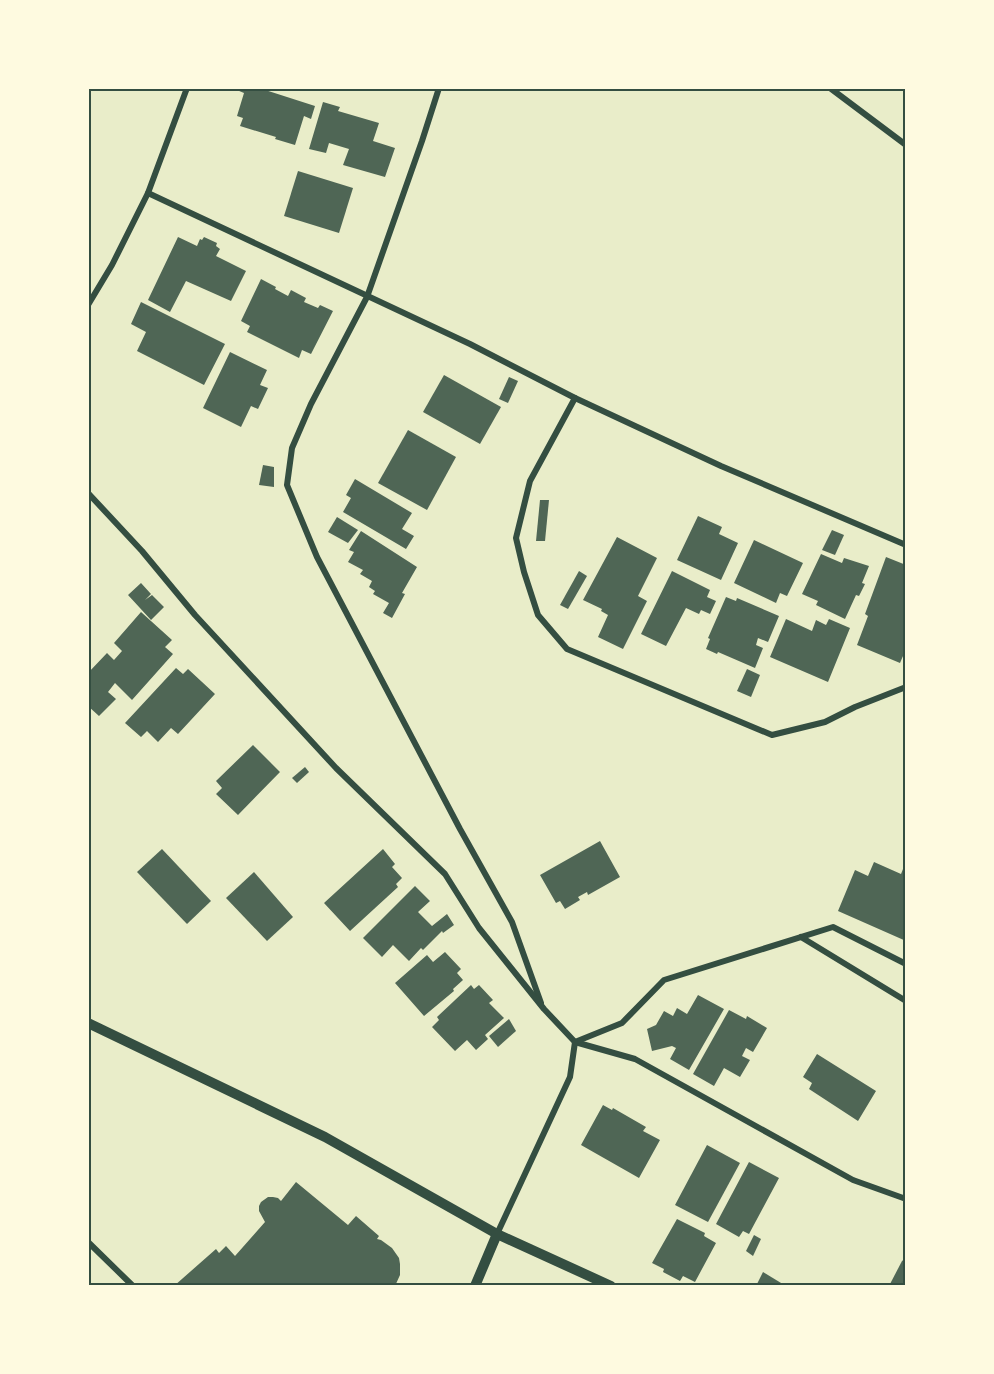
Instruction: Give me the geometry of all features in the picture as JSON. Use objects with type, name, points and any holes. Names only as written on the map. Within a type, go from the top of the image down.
[{"type":"street","points":[[88,304],[112,265],[148,193],[187,88]]},
{"type":"street","points":[[438,88],[422,141],[367,297],[311,404],[292,448],[287,485],[317,557],[454,819],[512,922],[543,1009]]},
{"type":"street","points":[[830,88],[906,145]]},
{"type":"street","points":[[148,193],[470,344],[575,398],[721,466],[906,545]]},
{"type":"street","points":[[575,398],[530,481],[516,538],[538,615],[567,649],[772,735],[825,722],[855,707],[906,687]]},
{"type":"street","points":[[88,493],[142,551],[195,615],[336,768],[445,874],[479,928],[543,1009],[574,1042],[635,1059],[854,1180],[906,1199]]},
{"type":"street","points":[[574,1042],[622,1023],[663,980],[833,927],[906,964]]},
{"type":"street","points":[[801,937],[906,1001]]},
{"type":"street","points":[[88,1023],[325,1137],[497,1233],[611,1286]]},
{"type":"street","points":[[475,1286],[497,1233],[570,1077],[574,1042]]},
{"type":"street","points":[[88,1242],[133,1286]]},
{"type":"building","points":[[232,88],[259,88],[315,106],[311,119],[304,116],[295,145],[240,126],[243,118],[237,116],[244,93]]},
{"type":"building","points":[[323,102],[340,107],[338,111],[379,123],[373,141],[395,148],[385,177],[343,165],[349,149],[329,143],[326,153],[309,149]]},
{"type":"building","points":[[298,171],[353,188],[339,233],[284,216]]},
{"type":"building","points":[[178,237],[197,246],[200,239],[204,237],[217,243],[216,246],[220,249],[216,256],[246,271],[231,301],[186,281],[170,312],[148,300]]},
{"type":"building","points":[[261,279],[288,296],[291,290],[306,298],[304,302],[318,308],[320,305],[333,311],[311,354],[302,350],[299,358],[247,332],[250,326],[241,321]]},
{"type":"building","points":[[141,302],[225,344],[204,385],[137,351],[146,332],[131,324]]},
{"type":"building","points":[[230,352],[267,370],[260,385],[268,388],[258,409],[251,406],[241,427],[203,408]]},
{"type":"building","points":[[444,375],[501,407],[480,444],[423,412]]},
{"type":"building","points":[[509,377],[518,381],[508,403],[499,399]]},
{"type":"building","points":[[408,430],[456,457],[427,510],[378,483]]},
{"type":"building","points":[[263,465],[274,467],[274,487],[259,485]]},
{"type":"building","points":[[355,479],[412,513],[402,529],[414,536],[406,549],[343,512],[351,498],[346,495]]},
{"type":"building","points":[[540,500],[549,500],[545,541],[536,541]]},
{"type":"building","points":[[698,516],[722,527],[719,534],[738,543],[721,580],[677,560]]},
{"type":"building","points":[[337,517],[358,530],[348,543],[328,532]]},
{"type":"building","points":[[832,530],[844,535],[835,555],[822,550]]},
{"type":"building","points":[[361,531],[417,567],[402,593],[405,594],[392,618],[383,613],[389,603],[373,594],[375,591],[369,587],[372,581],[360,574],[363,570],[348,562],[354,552],[349,550]]},
{"type":"building","points":[[617,537],[657,558],[638,596],[647,601],[623,649],[598,637],[608,615],[601,611],[602,609],[583,600]]},
{"type":"building","points":[[754,540],[803,563],[787,596],[780,593],[776,603],[734,583]]},
{"type":"building","points":[[821,554],[842,563],[844,558],[869,566],[862,583],[865,584],[859,596],[856,595],[845,619],[816,605],[818,601],[802,594]]},
{"type":"building","points":[[886,557],[906,565],[906,649],[900,663],[857,645],[868,616],[865,614]]},
{"type":"building","points":[[579,571],[587,576],[568,609],[560,605]]},
{"type":"building","points":[[672,571],[710,590],[707,597],[716,601],[710,614],[701,610],[699,614],[686,608],[666,646],[641,634]]},
{"type":"building","points":[[141,583],[151,594],[145,600],[152,595],[164,607],[151,620],[128,595]]},
{"type":"building","points":[[726,597],[736,601],[737,598],[779,616],[768,642],[758,638],[756,645],[763,648],[755,668],[706,649],[710,639],[708,638]]},
{"type":"building","points":[[141,612],[172,640],[165,647],[173,654],[132,700],[115,683],[108,692],[116,699],[99,716],[88,706],[88,673],[107,653],[114,660],[122,651],[114,643]]},
{"type":"building","points":[[786,619],[812,631],[816,620],[826,625],[829,619],[850,628],[828,682],[770,657]]},
{"type":"building","points":[[176,668],[183,674],[188,669],[215,694],[178,734],[171,728],[158,742],[147,731],[141,737],[125,723]]},
{"type":"building","points":[[747,669],[760,675],[751,697],[737,691]]},
{"type":"building","points":[[253,745],[280,772],[238,815],[216,794],[222,788],[216,781]]},
{"type":"building","points":[[305,767],[309,772],[297,783],[292,778]]},
{"type":"building","points":[[600,841],[620,877],[588,895],[587,892],[578,897],[580,900],[565,909],[560,901],[556,903],[540,875]]},
{"type":"building","points":[[162,849],[211,901],[187,924],[137,872]]},
{"type":"building","points":[[383,849],[395,864],[392,867],[402,878],[396,884],[398,887],[350,931],[324,903]]},
{"type":"building","points":[[874,862],[901,874],[903,869],[906,870],[906,941],[838,911],[855,870],[868,876]]},
{"type":"building","points":[[254,872],[293,917],[267,941],[226,898]]},
{"type":"building","points":[[415,886],[430,901],[418,912],[432,926],[447,914],[454,925],[443,933],[442,931],[409,961],[393,945],[382,957],[363,938]]},
{"type":"building","points":[[445,952],[461,969],[457,973],[463,980],[453,989],[454,991],[424,1016],[395,983],[427,955],[433,962]]},
{"type":"building","points":[[471,985],[474,989],[479,985],[493,1000],[489,1003],[504,1018],[485,1035],[488,1039],[476,1050],[467,1040],[455,1051],[432,1027],[439,1020],[437,1017]]},
{"type":"building","points":[[698,995],[724,1009],[689,1070],[670,1059],[676,1048],[672,1046],[652,1051],[647,1029],[656,1025],[664,1011],[673,1016],[677,1008],[687,1014]]},
{"type":"building","points":[[729,1010],[746,1019],[747,1016],[767,1028],[753,1052],[746,1048],[742,1056],[750,1060],[740,1077],[724,1068],[714,1086],[693,1074]]},
{"type":"building","points":[[509,1019],[516,1031],[498,1047],[489,1036]]},
{"type":"building","points":[[817,1054],[876,1091],[858,1121],[809,1089],[812,1083],[803,1077]]},
{"type":"building","points":[[603,1105],[612,1110],[613,1108],[646,1127],[643,1131],[660,1140],[639,1178],[581,1145]]},
{"type":"building","points":[[707,1145],[740,1163],[708,1222],[675,1205]]},
{"type":"building","points":[[749,1162],[779,1178],[749,1234],[743,1231],[739,1237],[716,1224]]},
{"type":"building","points":[[296,1182],[348,1225],[356,1216],[379,1236],[377,1239],[392,1248],[400,1264],[400,1275],[395,1286],[174,1286],[216,1249],[219,1253],[226,1246],[235,1256],[265,1222],[259,1211],[261,1202],[268,1197],[278,1198],[281,1201]]},
{"type":"building","points":[[677,1219],[705,1233],[704,1236],[716,1243],[695,1282],[683,1276],[680,1281],[652,1263]]},
{"type":"building","points":[[754,1235],[761,1239],[753,1256],[746,1251]]},
{"type":"building","points":[[906,1258],[906,1286],[889,1286],[902,1261]]},
{"type":"building","points":[[763,1272],[786,1286],[756,1286]]}]
